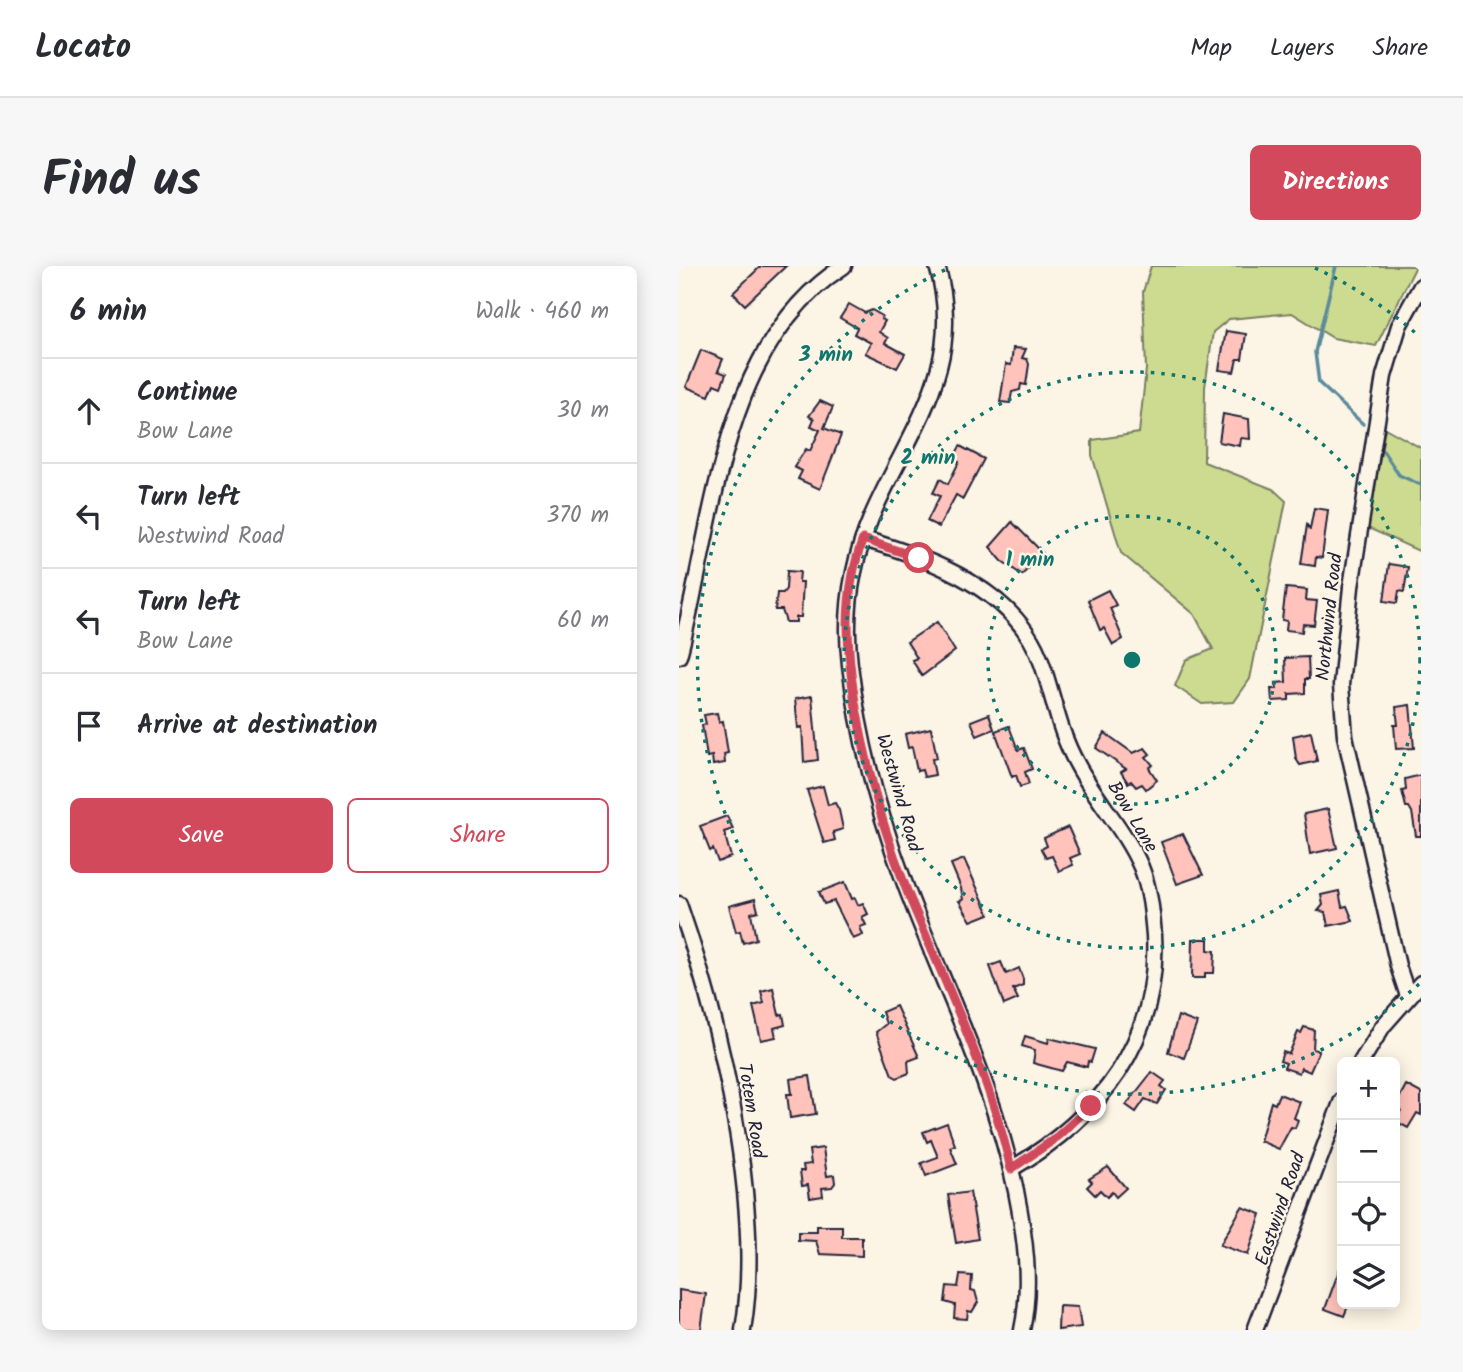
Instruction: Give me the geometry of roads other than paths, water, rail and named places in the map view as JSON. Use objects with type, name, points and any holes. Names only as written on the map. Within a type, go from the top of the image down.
[{"type":"street","points":[[679,656],[711,512],[749,382],[761,356],[791,310],[812,288],[844,266]]},
{"type":"street","name":"Westwind Road","points":[[937,266],[945,307],[940,366],[925,410],[863,539],[855,563],[847,618],[850,666],[859,729],[888,839],[983,1071],[1011,1169],[1026,1258],[1021,1330]]},
{"type":"street","name":"Northwind Road","points":[[1408,996],[1398,966],[1346,736],[1341,685],[1351,587],[1384,376],[1398,327],[1421,286]]},
{"type":"street","name":"Bow Lane","points":[[863,539],[947,570],[997,601],[1018,620],[1034,643],[1064,738],[1077,766],[1123,834],[1148,890],[1154,943],[1153,980],[1143,1027],[1130,1055],[1091,1106],[1042,1149],[1011,1169]]},
{"type":"street","name":"Totem Road","points":[[679,904],[719,1040],[745,1195],[748,1280],[743,1330]]},
{"type":"street","points":[[1364,1057],[1383,1026],[1421,983]]},
{"type":"street","name":"Eastwind Road","points":[[1255,1330],[1337,1113]]},
{"type":"waterway","points":[[1336,266],[1315,352],[1319,383],[1363,424]]},
{"type":"waterway","points":[[1383,451],[1399,475],[1421,485]]}]
